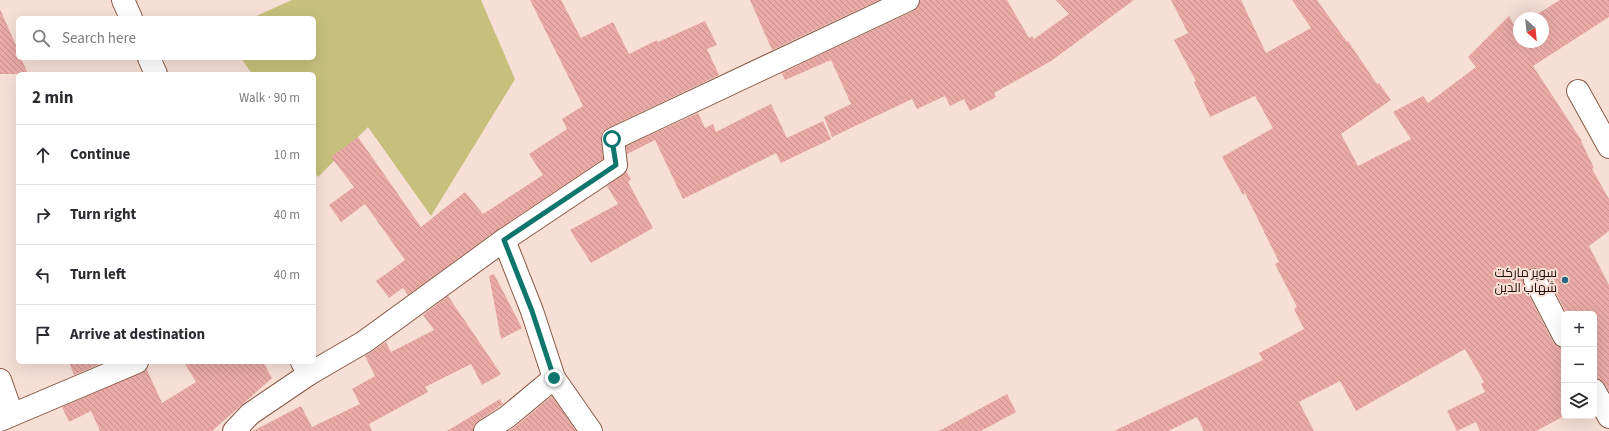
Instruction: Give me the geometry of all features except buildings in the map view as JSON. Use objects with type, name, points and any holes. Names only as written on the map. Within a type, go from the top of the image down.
[{"type":"street","points":[[123,0],[130,16]]},
{"type":"street","points":[[316,364],[364,342],[504,240],[616,165],[612,139],[908,0]]},
{"type":"street","points":[[150,60],[155,72]]},
{"type":"street","points":[[1578,91],[1609,147]]},
{"type":"street","points":[[504,240],[532,311],[554,378],[591,431]]},
{"type":"street","points":[[1535,280],[1561,330]]},
{"type":"street","points":[[0,380],[6,417],[132,364]]},
{"type":"street","points":[[234,431],[254,422],[306,368]]},
{"type":"street","points":[[485,431],[507,417],[554,378]]},
{"type":"street","points":[[1597,395],[1609,417]]},
{"type":"shaded area","points":[[292,0],[481,0],[515,79],[431,216],[368,127],[318,177],[316,174],[316,72],[251,72],[242,60],[316,60],[316,16],[256,16]]},
{"type":"place","name":"سوپر مارکت شهاب الدین","points":[[1565,280]]},
{"type":"route","points":[[554,378],[532,311],[504,240],[616,165],[612,139]]}]
